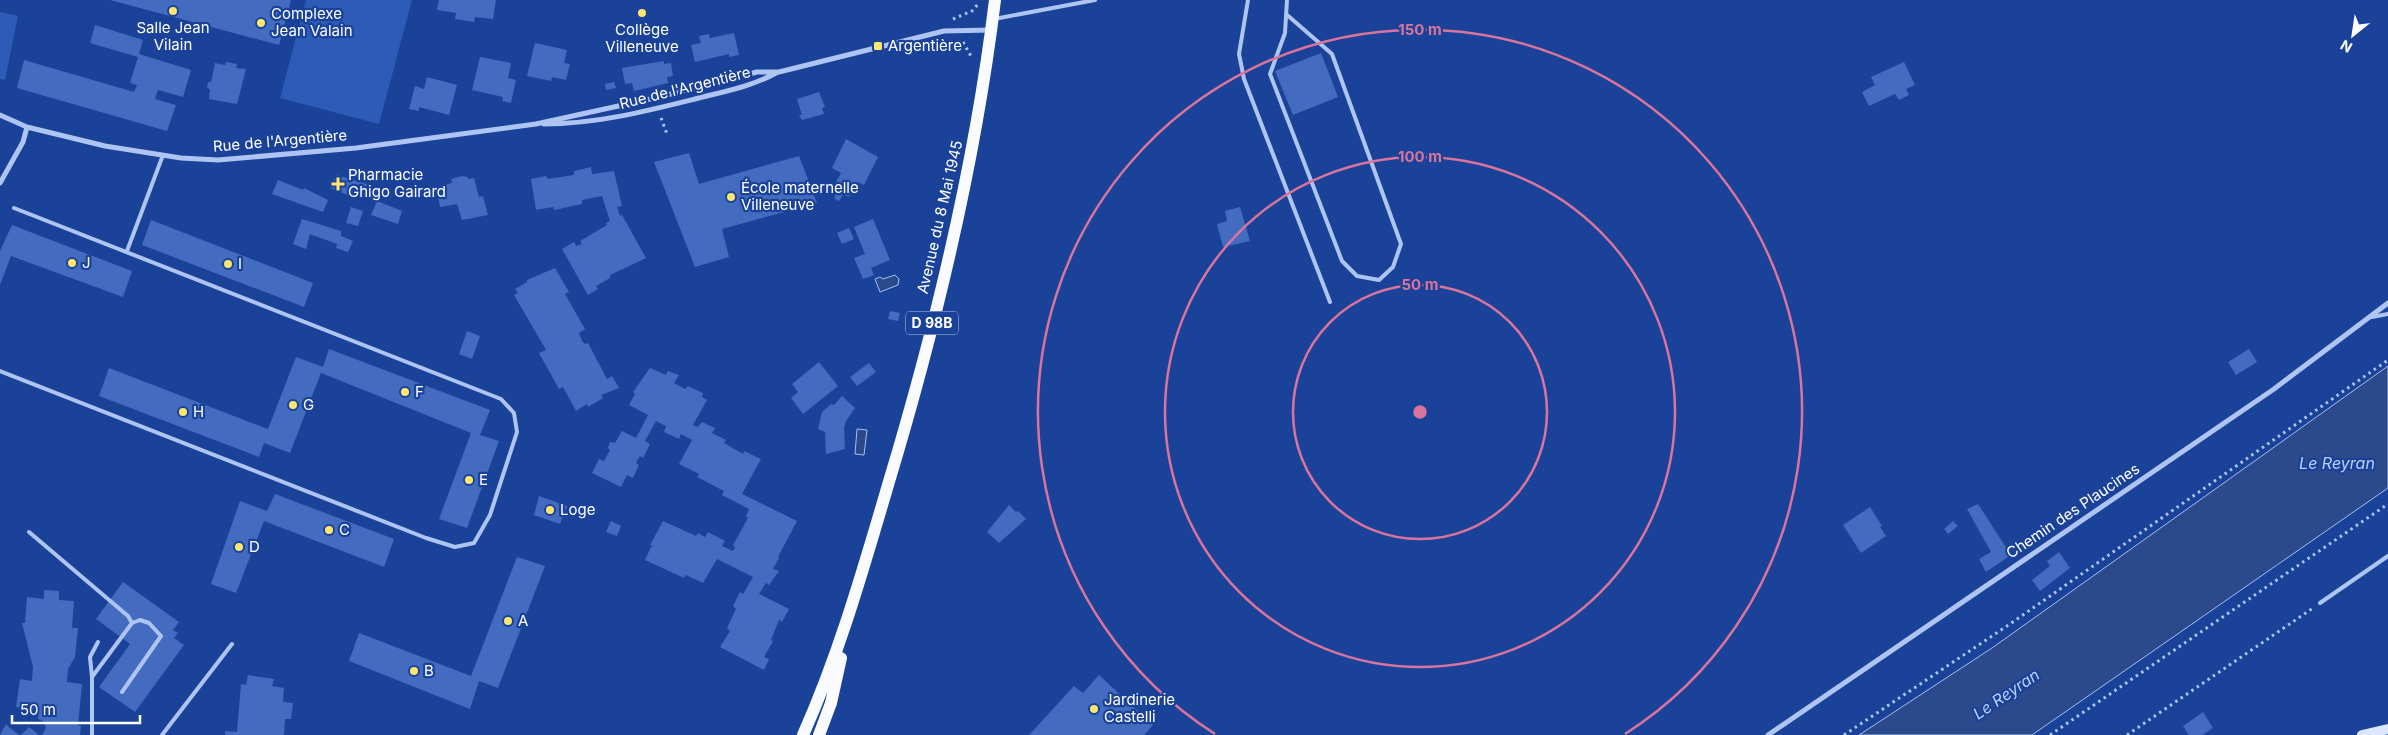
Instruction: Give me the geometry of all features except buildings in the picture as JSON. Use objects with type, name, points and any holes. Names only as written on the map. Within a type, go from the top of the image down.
[{"type":"main road","name":"Avenue du 8 Mai 1945","points":[[803,735],[851,610],[911,409],[963,198],[995,0]]},
{"type":"main road","name":"Avenue du 8 Mai 1945","points":[[819,735],[831,703],[851,610]]},
{"type":"main road","points":[[2362,735],[2388,729]]},
{"type":"street","name":"Rue de l'Argentière","points":[[0,116],[27,127],[105,146],[163,155],[218,160],[258,158],[356,148],[536,124],[655,98],[757,72],[778,72],[944,30],[992,25]]},
{"type":"street","name":"Rue de l'Argentière","points":[[536,124],[578,124],[657,109],[759,83],[778,72]]},
{"type":"street","points":[[0,183],[23,142],[27,127]]},
{"type":"street","name":"Chemin des Plaucines","points":[[1768,735],[2274,389],[2372,317],[2388,303]]},
{"type":"lane","points":[[992,25],[1095,0]]},
{"type":"lane","points":[[1248,0],[1239,54],[1244,79],[1330,302]]},
{"type":"lane","points":[[1286,14],[1332,54],[1401,244],[1393,267],[1379,280],[1357,276],[1342,261],[1270,74],[1285,33],[1286,14],[1287,0]]},
{"type":"lane","points":[[127,251],[163,155]]},
{"type":"lane","points":[[0,372],[426,538],[455,547],[474,543],[490,516],[517,432],[514,413],[500,399],[14,208]]},
{"type":"lane","points":[[2372,317],[2388,314]]},
{"type":"lane","points":[[29,532],[128,616],[132,624]]},
{"type":"lane","points":[[2320,603],[2388,556]]},
{"type":"lane","points":[[92,677],[132,624],[140,620],[149,623],[160,636],[122,692]]},
{"type":"lane","points":[[92,735],[90,657],[98,642]]},
{"type":"lane","points":[[162,735],[232,644]]},
{"type":"path","points":[[952,22],[951,20],[972,11],[980,0]]},
{"type":"path","points":[[956,39],[962,41],[972,59]]},
{"type":"path","points":[[657,109],[666,134]]},
{"type":"path","points":[[1844,735],[2010,624],[2388,360]]},
{"type":"path","points":[[2050,735],[2388,504]]},
{"type":"path","points":[[2127,735],[2320,603]]},
{"type":"shaded area","points":[[306,0],[412,0],[379,124],[280,98]]},
{"type":"shaded area","points":[[0,12],[18,16],[5,80],[0,79]]},
{"type":"water","points":[[895,275],[899,279],[898,285],[880,292],[875,279],[880,277],[883,279]]},
{"type":"water","name":"Le Reyran","points":[[2388,366],[2388,488],[2032,735],[1859,735],[1992,648]]},
{"type":"water","points":[[857,429],[867,430],[864,455],[855,454]]},
{"type":"place","name":"Salle Jean Vilain","points":[[173,11]]},
{"type":"place","name":"Collège Villeneuve","points":[[642,13]]},
{"type":"place","name":"Complexe Jean Valain","points":[[261,23]]},
{"type":"place","name":"Argentière","points":[[878,46]]},
{"type":"place","name":"Pharmacie Ghigo Gairard","points":[[338,184]]},
{"type":"place","name":"École maternelle Villeneuve","points":[[731,197]]},
{"type":"place","name":"J","points":[[72,263]]},
{"type":"place","name":"I","points":[[228,264]]},
{"type":"place","name":"F","points":[[405,392]]},
{"type":"place","name":"G","points":[[293,405]]},
{"type":"place","name":"H","points":[[183,412]]},
{"type":"place","name":"E","points":[[469,480]]},
{"type":"place","name":"Loge","points":[[550,510]]},
{"type":"place","name":"C","points":[[329,530]]},
{"type":"place","name":"D","points":[[239,547]]},
{"type":"place","name":"A","points":[[508,621]]},
{"type":"place","name":"B","points":[[414,671]]},
{"type":"place","name":"Jardinerie Castelli","points":[[1094,709]]}]
